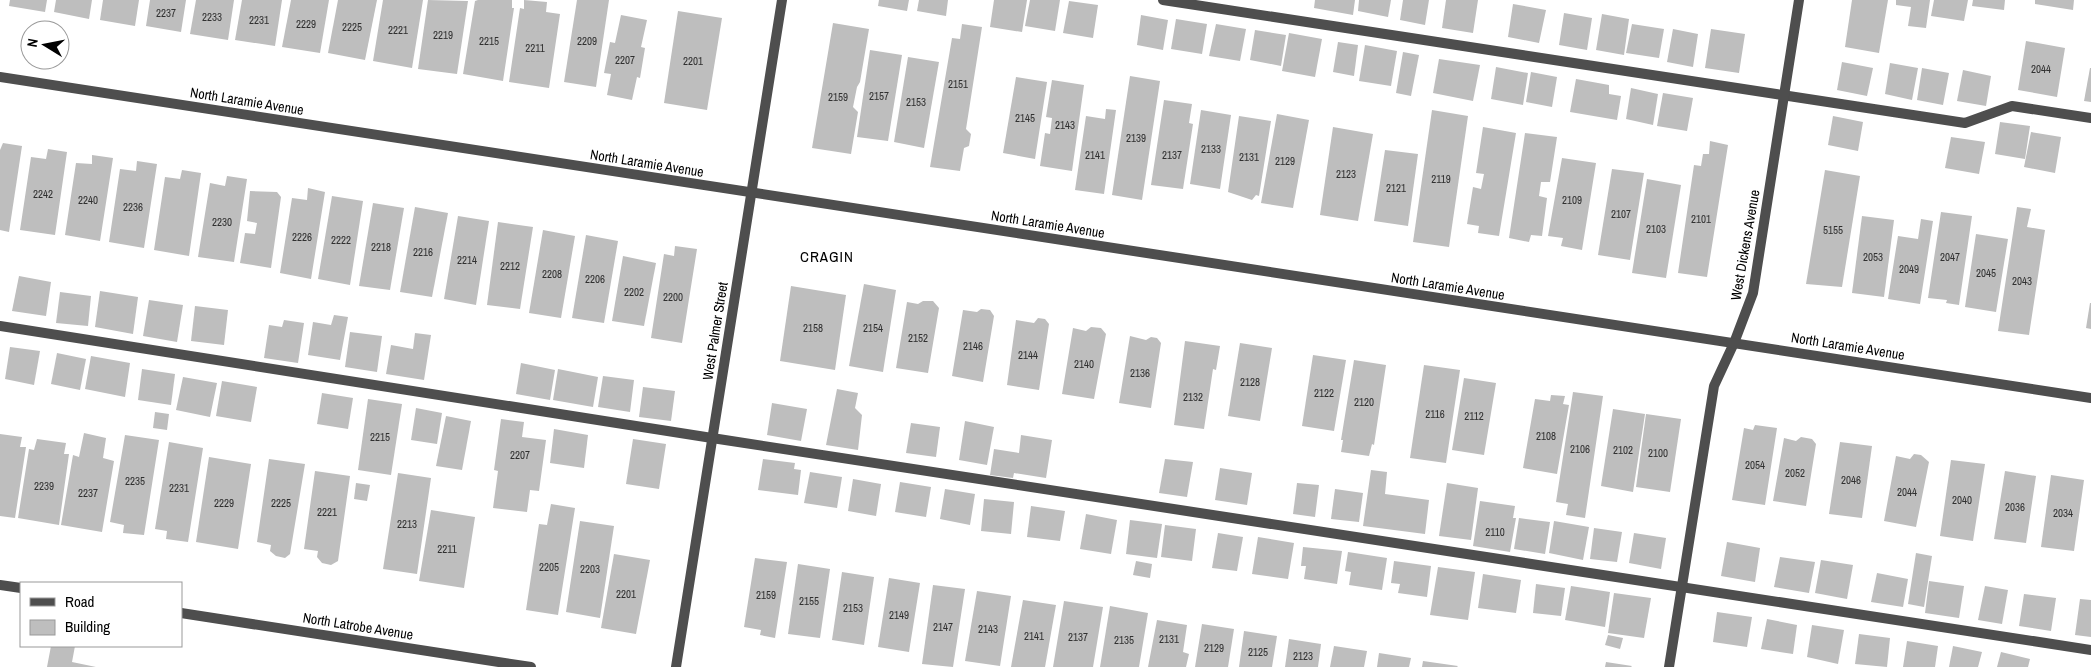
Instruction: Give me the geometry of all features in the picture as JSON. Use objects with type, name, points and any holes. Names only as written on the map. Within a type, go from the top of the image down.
[{"type":"street","name":"West Palmer Street","points":[[676,667],[782,0]]},
{"type":"street","points":[[1163,0],[1965,123],[2012,106],[2091,118]]},
{"type":"street","name":"West Dickens Avenue","points":[[1669,667],[1714,386],[1734,344],[1753,293],[1799,0]]},
{"type":"street","name":"North Laramie Avenue","points":[[0,77],[2091,398]]},
{"type":"street","points":[[0,326],[712,438],[2091,650]]},
{"type":"street","points":[[0,585],[20,588]]},
{"type":"street","name":"North Latrobe Avenue","points":[[182,613],[531,667]]},
{"type":"building","points":[[10,0],[47,0],[45,12],[9,6]]},
{"type":"building","points":[[56,0],[92,0],[89,19],[54,12]]},
{"type":"building","points":[[103,0],[139,0],[135,26],[100,20]]},
{"type":"building","points":[[150,0],[186,0],[181,32],[146,26]]},
{"type":"building","points":[[196,0],[234,0],[228,40],[190,34]]},
{"type":"building","points":[[242,0],[282,0],[275,46],[235,40]]},
{"type":"building","points":[[291,0],[329,0],[320,53],[282,47]]},
{"type":"building","points":[[338,0],[377,0],[365,60],[328,53]]},
{"type":"building","points":[[383,0],[423,0],[412,68],[373,61]]},
{"type":"building","points":[[428,0],[468,1],[457,74],[418,69]]},
{"type":"building","points":[[512,0],[512,8],[514,8],[503,81],[463,74],[475,1]]},
{"type":"building","points":[[524,0],[547,2],[546,12],[560,14],[549,88],[509,82],[520,8],[524,9]]},
{"type":"building","points":[[577,0],[609,0],[596,87],[564,82]]},
{"type":"building","points":[[879,0],[909,0],[907,11],[878,6]]},
{"type":"building","points":[[919,0],[948,0],[946,16],[917,11]]},
{"type":"building","points":[[994,0],[1027,0],[1022,32],[990,27]]},
{"type":"building","points":[[1030,0],[1060,0],[1055,31],[1025,26]]},
{"type":"building","points":[[1315,0],[1355,0],[1353,15],[1314,8]]},
{"type":"building","points":[[1359,0],[1391,0],[1388,17],[1358,11]]},
{"type":"building","points":[[1403,0],[1429,0],[1425,25],[1400,20]]},
{"type":"building","points":[[1446,0],[1478,0],[1473,33],[1442,28]]},
{"type":"building","points":[[1852,0],[1888,0],[1879,53],[1845,47]]},
{"type":"building","points":[[1896,0],[1930,0],[1926,28],[1908,26],[1911,7],[1896,5]]},
{"type":"building","points":[[1934,0],[1968,0],[1964,21],[1931,16]]},
{"type":"building","points":[[1973,0],[2005,0],[2004,10],[1972,6]]},
{"type":"building","points":[[2035,0],[2074,0],[2073,10],[2035,4]]},
{"type":"building","points":[[1069,1],[1098,5],[1093,38],[1063,33]]},
{"type":"building","points":[[1513,4],[1546,10],[1539,43],[1508,37]]},
{"type":"building","points":[[678,11],[722,18],[707,110],[664,103]]},
{"type":"building","points":[[1564,13],[1592,18],[1587,50],[1559,45]]},
{"type":"building","points":[[1602,14],[1629,19],[1624,55],[1596,50]]},
{"type":"building","points":[[621,15],[647,20],[641,47],[645,48],[640,78],[637,77],[632,100],[607,95],[611,74],[604,73],[610,42],[615,43]]},
{"type":"building","points":[[1141,15],[1168,20],[1163,50],[1137,45]]},
{"type":"building","points":[[1176,19],[1207,24],[1202,54],[1171,49]]},
{"type":"building","points":[[833,23],[869,29],[860,82],[857,87],[853,107],[858,112],[851,154],[812,148]]},
{"type":"building","points":[[962,24],[982,27],[966,129],[971,134],[969,146],[964,148],[960,171],[930,167],[952,38],[960,39]]},
{"type":"building","points":[[1216,24],[1246,29],[1240,61],[1209,56]]},
{"type":"building","points":[[1632,24],[1664,29],[1659,58],[1626,53]]},
{"type":"building","points":[[1673,29],[1698,34],[1693,67],[1667,62]]},
{"type":"building","points":[[1711,29],[1745,34],[1739,73],[1705,68]]},
{"type":"building","points":[[1255,30],[1286,35],[1281,66],[1250,60]]},
{"type":"building","points":[[1289,33],[1322,39],[1315,77],[1282,71]]},
{"type":"building","points":[[2026,41],[2065,48],[2057,97],[2018,90]]},
{"type":"building","points":[[1338,42],[1358,45],[1354,76],[1333,72]]},
{"type":"building","points":[[1365,45],[1397,51],[1391,86],[1359,81]]},
{"type":"building","points":[[870,50],[902,55],[888,141],[857,137]]},
{"type":"building","points":[[1403,52],[1419,55],[1411,96],[1396,93]]},
{"type":"building","points":[[908,57],[939,62],[924,148],[894,142]]},
{"type":"building","points":[[1439,59],[1480,65],[1473,101],[1433,93]]},
{"type":"building","points":[[1842,62],[1873,68],[1867,96],[1837,90]]},
{"type":"building","points":[[1890,63],[1918,68],[1912,100],[1885,94]]},
{"type":"building","points":[[1496,67],[1528,73],[1523,105],[1491,99]]},
{"type":"building","points":[[1922,68],[1949,73],[1943,105],[1917,100]]},
{"type":"building","points":[[2091,68],[2091,102],[2084,101]]},
{"type":"building","points":[[1963,70],[1991,76],[1986,106],[1957,101]]},
{"type":"building","points":[[1531,72],[1557,77],[1552,107],[1526,102]]},
{"type":"building","points":[[1130,76],[1160,81],[1142,200],[1112,195]]},
{"type":"building","points":[[1016,77],[1047,82],[1035,159],[1003,153]]},
{"type":"building","points":[[1576,79],[1609,85],[1609,94],[1621,96],[1617,120],[1570,112]]},
{"type":"building","points":[[1052,80],[1084,85],[1072,171],[1040,166],[1045,133],[1050,134],[1052,118],[1046,117]]},
{"type":"building","points":[[1631,88],[1658,94],[1653,125],[1626,119]]},
{"type":"building","points":[[1663,93],[1693,98],[1687,131],[1657,126]]},
{"type":"building","points":[[1164,100],[1192,104],[1189,123],[1193,124],[1183,189],[1151,185]]},
{"type":"building","points":[[1106,109],[1116,110],[1104,194],[1075,190],[1086,116],[1105,119]]},
{"type":"building","points":[[1201,110],[1231,115],[1220,189],[1190,184]]},
{"type":"building","points":[[1432,110],[1468,116],[1449,247],[1413,242]]},
{"type":"building","points":[[1277,114],[1309,120],[1293,208],[1261,203]]},
{"type":"building","points":[[1239,116],[1271,121],[1259,196],[1256,195],[1252,200],[1228,192]]},
{"type":"building","points":[[1833,116],[1863,122],[1858,151],[1828,145]]},
{"type":"building","points":[[2000,122],[2030,126],[2025,159],[1995,154]]},
{"type":"building","points":[[1333,127],[1373,134],[1358,221],[1320,215]]},
{"type":"building","points":[[1483,127],[1516,133],[1499,236],[1478,233],[1479,226],[1467,224],[1473,187],[1481,189],[1484,174],[1476,173]]},
{"type":"building","points":[[2031,132],[2061,137],[2055,173],[2024,167]]},
{"type":"building","points":[[1525,133],[1557,137],[1550,182],[1541,182],[1539,196],[1547,198],[1542,236],[1531,235],[1529,242],[1509,238]]},
{"type":"building","points":[[1951,137],[1985,142],[1979,174],[1945,168]]},
{"type":"building","points":[[1710,141],[1728,145],[1707,277],[1678,273],[1694,165],[1701,166],[1703,154],[1709,154]]},
{"type":"building","points":[[3,143],[22,146],[9,232],[0,230],[0,150]]},
{"type":"building","points":[[48,149],[67,152],[55,235],[20,230],[31,157],[46,159]]},
{"type":"building","points":[[1385,150],[1418,154],[1408,226],[1374,221]]},
{"type":"building","points":[[92,155],[113,158],[100,241],[65,235],[76,163],[92,164]]},
{"type":"building","points":[[1562,158],[1596,163],[1582,250],[1561,246],[1563,238],[1548,236]]},
{"type":"building","points":[[137,161],[157,164],[144,248],[109,242],[120,169],[136,171]]},
{"type":"building","points":[[1612,169],[1644,173],[1630,260],[1598,255]]},
{"type":"building","points":[[182,170],[201,173],[189,256],[154,250],[165,177],[180,179]]},
{"type":"building","points":[[1825,170],[1860,176],[1842,287],[1806,284]]},
{"type":"building","points":[[227,176],[247,179],[234,262],[198,257],[210,183],[225,186]]},
{"type":"building","points":[[1647,179],[1681,185],[1666,278],[1632,273]]},
{"type":"building","points":[[308,188],[325,192],[311,279],[280,273],[292,198],[307,200]]},
{"type":"building","points":[[250,191],[277,192],[281,197],[271,268],[240,263],[245,233],[255,234],[257,223],[247,221]]},
{"type":"building","points":[[332,196],[363,201],[350,285],[318,279]]},
{"type":"building","points":[[373,203],[404,208],[390,290],[359,286]]},
{"type":"building","points":[[415,207],[448,213],[432,297],[400,292]]},
{"type":"building","points":[[2017,207],[2031,209],[2027,227],[2045,230],[2029,335],[1998,331]]},
{"type":"building","points":[[1941,212],[1972,216],[1959,305],[1946,303],[1947,300],[1928,298]]},
{"type":"building","points":[[458,216],[489,221],[476,305],[444,299]]},
{"type":"building","points":[[1862,216],[1894,220],[1884,297],[1852,293]]},
{"type":"building","points":[[1921,219],[1933,221],[1920,304],[1888,299],[1898,236],[1918,239]]},
{"type":"building","points":[[498,222],[533,227],[520,309],[487,305]]},
{"type":"building","points":[[543,230],[575,236],[561,318],[529,313]]},
{"type":"building","points":[[1976,234],[2008,239],[1996,312],[1965,307]]},
{"type":"building","points":[[586,235],[618,241],[604,323],[572,318]]},
{"type":"building","points":[[675,246],[697,249],[682,343],[651,338],[664,254],[674,256]]},
{"type":"building","points":[[623,256],[656,263],[644,326],[612,321]]},
{"type":"building","points":[[19,276],[51,282],[46,316],[12,311]]},
{"type":"building","points":[[864,284],[896,290],[883,372],[849,366]]},
{"type":"building","points":[[791,286],[846,295],[835,370],[780,361]]},
{"type":"building","points":[[100,291],[138,297],[133,334],[95,327]]},
{"type":"building","points":[[60,292],[91,296],[88,326],[56,323]]},
{"type":"building","points":[[149,300],[183,305],[177,342],[143,336]]},
{"type":"building","points":[[923,301],[933,301],[939,308],[928,373],[896,368],[907,302],[918,304]]},
{"type":"building","points":[[2091,303],[2091,329],[2086,328]]},
{"type":"building","points":[[195,306],[228,310],[224,345],[191,341]]},
{"type":"building","points":[[981,309],[990,310],[994,316],[983,382],[952,376],[963,310],[977,312]]},
{"type":"building","points":[[334,315],[348,317],[340,360],[308,355],[313,322],[331,325]]},
{"type":"building","points":[[1038,318],[1045,319],[1049,324],[1039,390],[1007,385],[1016,320],[1034,323]]},
{"type":"building","points":[[284,320],[304,323],[298,363],[264,358],[269,325],[282,327]]},
{"type":"building","points":[[1091,327],[1101,328],[1106,334],[1094,399],[1062,394],[1073,328],[1086,331]]},
{"type":"building","points":[[350,332],[382,336],[377,372],[345,367]]},
{"type":"building","points":[[415,333],[431,335],[424,380],[386,374],[391,345],[413,349]]},
{"type":"building","points":[[1130,336],[1146,340],[1151,337],[1157,338],[1161,343],[1151,408],[1119,403]]},
{"type":"building","points":[[1185,341],[1220,346],[1216,370],[1213,369],[1204,429],[1174,425]]},
{"type":"building","points":[[1240,343],[1272,348],[1260,421],[1228,416]]},
{"type":"building","points":[[10,347],[40,351],[34,385],[5,379]]},
{"type":"building","points":[[57,353],[86,359],[80,390],[51,384]]},
{"type":"building","points":[[1313,355],[1346,360],[1334,431],[1302,426]]},
{"type":"building","points":[[91,356],[130,363],[125,397],[85,389]]},
{"type":"building","points":[[1354,360],[1386,365],[1374,445],[1372,444],[1369,456],[1341,452],[1343,440],[1341,440]]},
{"type":"building","points":[[521,363],[555,370],[550,400],[516,394]]},
{"type":"building","points":[[1424,365],[1460,370],[1446,463],[1410,458]]},
{"type":"building","points":[[142,369],[175,374],[171,405],[138,400]]},
{"type":"building","points":[[558,369],[598,377],[593,407],[553,400]]},
{"type":"building","points":[[603,376],[634,380],[630,412],[598,407]]},
{"type":"building","points":[[183,377],[217,383],[210,417],[176,410]]},
{"type":"building","points":[[1464,378],[1496,383],[1484,455],[1452,450]]},
{"type":"building","points":[[222,381],[257,387],[251,422],[216,416]]},
{"type":"building","points":[[643,387],[675,391],[671,421],[639,417]]},
{"type":"building","points":[[837,389],[858,393],[855,408],[862,415],[858,450],[826,445]]},
{"type":"building","points":[[1573,392],[1603,396],[1585,518],[1566,515],[1568,504],[1556,502]]},
{"type":"building","points":[[322,393],[353,398],[348,429],[317,424]]},
{"type":"building","points":[[1551,395],[1565,396],[1563,404],[1569,405],[1557,474],[1523,468],[1535,399],[1550,401]]},
{"type":"building","points":[[368,399],[402,404],[391,475],[358,470]]},
{"type":"building","points":[[772,403],[807,409],[801,441],[767,435]]},
{"type":"building","points":[[416,408],[442,413],[437,444],[411,440]]},
{"type":"building","points":[[1613,409],[1645,414],[1633,492],[1601,486]]},
{"type":"building","points":[[155,412],[169,414],[167,430],[153,428]]},
{"type":"building","points":[[1646,414],[1681,419],[1670,492],[1636,487]]},
{"type":"building","points":[[446,416],[471,421],[462,470],[436,466]]},
{"type":"building","points":[[501,419],[524,422],[522,437],[546,440],[539,491],[530,490],[527,512],[493,508],[498,471],[494,470]]},
{"type":"building","points":[[965,421],[994,427],[987,465],[959,460]]},
{"type":"building","points":[[911,423],[940,427],[936,457],[906,453]]},
{"type":"building","points":[[1755,425],[1777,428],[1765,505],[1732,500],[1744,428],[1753,430]]},
{"type":"building","points":[[554,429],[588,435],[584,468],[550,463]]},
{"type":"building","points":[[84,433],[106,438],[103,458],[114,461],[102,532],[61,525],[73,455],[79,457]]},
{"type":"building","points":[[0,434],[22,437],[20,447],[26,447],[15,518],[0,516]]},
{"type":"building","points":[[125,435],[159,440],[144,535],[123,533],[124,525],[110,522]]},
{"type":"building","points":[[1021,435],[1052,440],[1046,478],[1014,473],[1013,478],[990,475],[994,449],[1019,453]]},
{"type":"building","points":[[1801,437],[1812,439],[1816,444],[1806,506],[1773,501],[1784,438],[1796,441]]},
{"type":"building","points":[[37,439],[66,443],[64,454],[69,454],[59,525],[18,518],[29,449],[34,450]]},
{"type":"building","points":[[633,439],[666,444],[659,489],[626,484]]},
{"type":"building","points":[[169,442],[203,448],[188,542],[166,539],[167,531],[155,529]]},
{"type":"building","points":[[1840,442],[1872,446],[1862,518],[1829,514]]},
{"type":"building","points":[[1914,454],[1921,455],[1929,462],[1916,527],[1884,521],[1896,456],[1910,459]]},
{"type":"building","points":[[209,457],[251,464],[238,549],[196,542]]},
{"type":"building","points":[[269,459],[305,464],[290,554],[285,558],[276,556],[270,551],[271,545],[257,542]]},
{"type":"building","points":[[763,459],[795,463],[794,469],[801,470],[798,495],[758,490]]},
{"type":"building","points":[[1165,459],[1193,462],[1187,497],[1159,493]]},
{"type":"building","points":[[1951,460],[1985,464],[1973,541],[1940,536]]},
{"type":"building","points":[[1220,468],[1252,473],[1247,505],[1215,500]]},
{"type":"building","points":[[1371,470],[1387,472],[1385,494],[1429,500],[1425,534],[1363,526]]},
{"type":"building","points":[[315,471],[350,476],[338,561],[331,565],[322,563],[317,557],[318,551],[304,549]]},
{"type":"building","points":[[2005,471],[2036,476],[2026,543],[1994,539]]},
{"type":"building","points":[[810,472],[842,477],[837,508],[804,503]]},
{"type":"building","points":[[398,473],[431,478],[417,574],[383,569]]},
{"type":"building","points":[[2051,475],[2084,480],[2074,551],[2041,547]]},
{"type":"building","points":[[853,479],[881,484],[876,516],[848,511]]},
{"type":"building","points":[[900,482],[931,487],[926,517],[895,512]]},
{"type":"building","points":[[356,483],[370,485],[367,501],[354,499]]},
{"type":"building","points":[[1297,483],[1319,485],[1315,517],[1293,514]]},
{"type":"building","points":[[1447,483],[1478,488],[1471,540],[1439,536]]},
{"type":"building","points":[[945,489],[975,494],[970,525],[940,519]]},
{"type":"building","points":[[1335,489],[1363,493],[1359,522],[1331,519]]},
{"type":"building","points":[[984,499],[1014,502],[1011,534],[981,531]]},
{"type":"building","points":[[1480,501],[1515,506],[1513,518],[1516,518],[1510,552],[1473,546]]},
{"type":"building","points":[[551,504],[575,508],[558,615],[526,610],[539,524],[547,525]]},
{"type":"building","points":[[1031,506],[1065,511],[1060,541],[1027,537]]},
{"type":"building","points":[[431,510],[475,517],[464,588],[419,581]]},
{"type":"building","points":[[1086,514],[1117,520],[1111,554],[1080,549]]},
{"type":"building","points":[[1519,518],[1550,522],[1545,554],[1514,549]]},
{"type":"building","points":[[1130,520],[1162,524],[1157,558],[1126,554]]},
{"type":"building","points":[[580,521],[614,526],[600,618],[566,612]]},
{"type":"building","points":[[1554,521],[1589,527],[1583,560],[1549,553]]},
{"type":"building","points":[[1165,525],[1196,529],[1192,561],[1161,557]]},
{"type":"building","points":[[1594,528],[1622,532],[1617,562],[1590,559]]},
{"type":"building","points":[[1218,533],[1243,537],[1237,571],[1212,568]]},
{"type":"building","points":[[1634,533],[1666,538],[1661,569],[1629,563]]},
{"type":"building","points":[[1258,537],[1294,543],[1288,579],[1252,574]]},
{"type":"building","points":[[1727,542],[1760,548],[1755,582],[1721,576]]},
{"type":"building","points":[[1303,547],[1342,551],[1337,584],[1304,579],[1306,566],[1301,566]]},
{"type":"building","points":[[1348,552],[1387,558],[1382,590],[1349,585],[1351,572],[1345,571]]},
{"type":"building","points":[[1916,553],[1932,556],[1924,607],[1908,604]]},
{"type":"building","points":[[614,554],[650,560],[636,634],[601,628]]},
{"type":"building","points":[[1780,557],[1815,562],[1809,593],[1774,587]]},
{"type":"building","points":[[755,558],[787,562],[775,638],[760,635],[761,630],[744,627]]},
{"type":"building","points":[[1821,560],[1853,565],[1847,599],[1815,593]]},
{"type":"building","points":[[1136,561],[1152,564],[1150,578],[1133,575]]},
{"type":"building","points":[[1394,561],[1431,566],[1427,597],[1398,593],[1400,584],[1391,583]]},
{"type":"building","points":[[798,564],[830,569],[820,638],[788,634]]},
{"type":"building","points":[[1438,567],[1475,572],[1468,620],[1430,615]]},
{"type":"building","points":[[842,572],[874,577],[864,645],[832,640]]},
{"type":"building","points":[[1877,573],[1908,579],[1903,607],[1871,602]]},
{"type":"building","points":[[1483,574],[1521,580],[1516,613],[1478,608]]},
{"type":"building","points":[[889,578],[920,583],[909,652],[878,647]]},
{"type":"building","points":[[1929,581],[1964,586],[1959,618],[1925,613]]},
{"type":"building","points":[[1536,584],[1565,588],[1561,616],[1533,613]]},
{"type":"building","points":[[933,585],[965,589],[953,667],[922,664]]},
{"type":"building","points":[[1571,586],[1610,592],[1605,627],[1565,620]]},
{"type":"building","points":[[1985,586],[2008,590],[2002,624],[1978,620]]},
{"type":"building","points":[[977,591],[1011,596],[1000,666],[965,661]]},
{"type":"building","points":[[1614,593],[1651,598],[1644,638],[1608,633]]},
{"type":"building","points":[[2024,594],[2056,598],[2051,631],[2019,626]]},
{"type":"building","points":[[2080,599],[2091,600],[2091,637],[2075,635]]},
{"type":"building","points":[[1023,600],[1056,605],[1045,667],[1011,667]]},
{"type":"building","points":[[1064,601],[1103,607],[1093,667],[1053,667]]},
{"type":"building","points":[[1110,606],[1148,613],[1139,667],[1100,667]]},
{"type":"building","points":[[1717,612],[1752,617],[1747,647],[1713,642]]},
{"type":"building","points":[[1767,619],[1797,625],[1793,654],[1761,649]]},
{"type":"building","points":[[1157,620],[1187,625],[1183,652],[1189,654],[1186,667],[1148,667]]},
{"type":"building","points":[[1202,624],[1234,629],[1228,667],[1195,667]]},
{"type":"building","points":[[1812,625],[1844,630],[1838,664],[1807,657]]},
{"type":"building","points":[[1244,631],[1277,636],[1272,667],[1239,667]]},
{"type":"building","points":[[1859,634],[1890,638],[1887,667],[1855,664]]},
{"type":"building","points":[[1608,635],[1623,638],[1620,649],[1605,645]]},
{"type":"building","points":[[1289,639],[1321,644],[1318,667],[1285,667]]},
{"type":"building","points":[[1907,641],[1938,646],[1935,667],[1903,667]]},
{"type":"building","points":[[1334,646],[1367,651],[1364,667],[1330,667]]},
{"type":"building","points":[[1953,646],[1982,652],[1978,667],[1949,667]]},
{"type":"building","points":[[51,647],[75,647],[72,662],[96,667],[47,667]]},
{"type":"building","points":[[2001,652],[2030,659],[2028,667],[1997,667]]},
{"type":"building","points":[[1379,653],[1411,658],[1409,667],[1377,667]]},
{"type":"building","points":[[1423,661],[1458,666],[1422,667]]},
{"type":"building","points":[[1606,662],[1632,666],[1605,667]]},
{"type":"district","name":"CRAGIN","points":[[827,257]]}]
